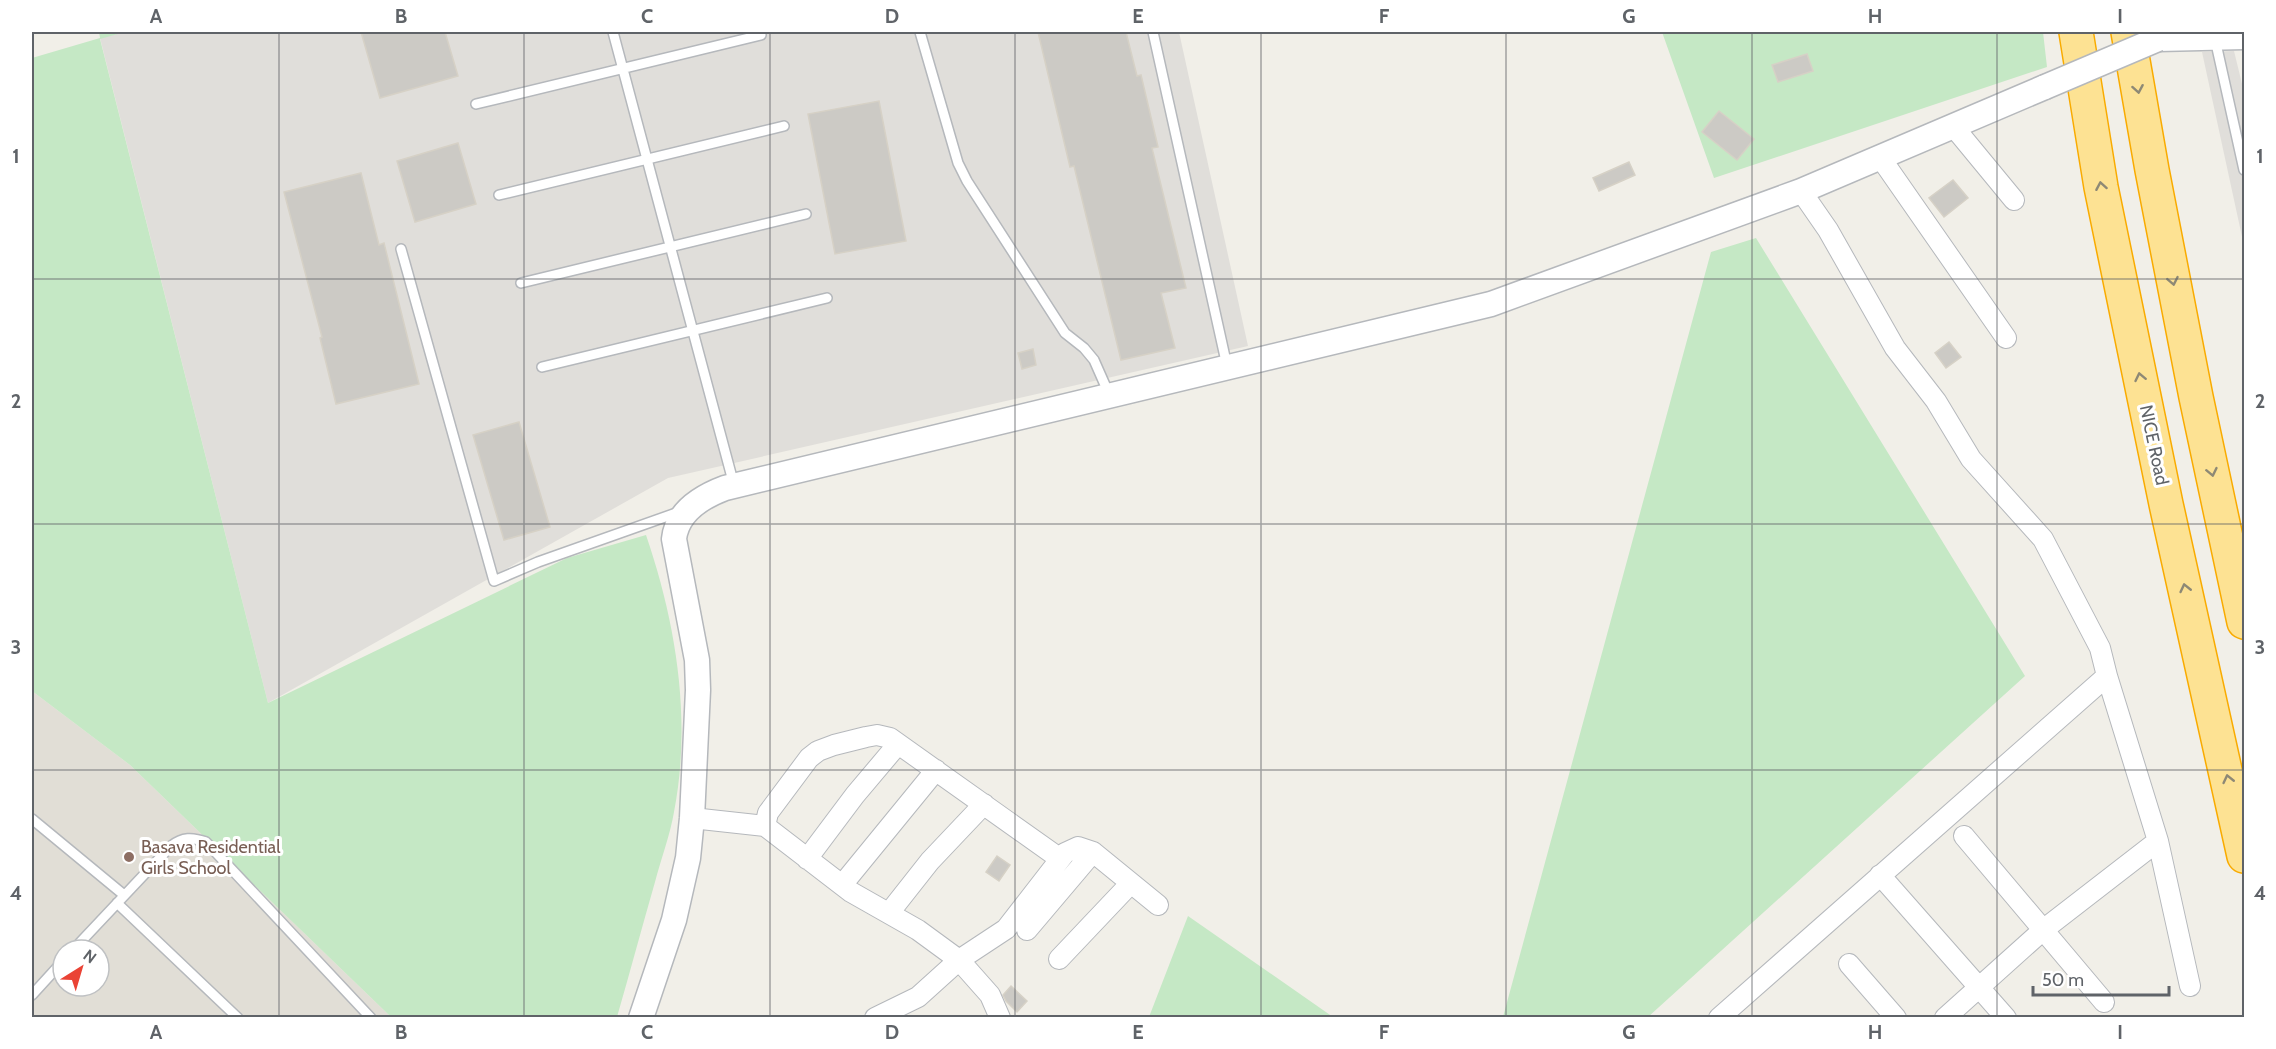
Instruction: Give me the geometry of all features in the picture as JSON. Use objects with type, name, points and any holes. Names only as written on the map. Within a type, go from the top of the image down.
[{"type":"highway","name":"NICE Road","points":[[2076,32],[2109,222],[2166,504],[2244,856]]},
{"type":"highway","points":[[2143,35],[2152,170],[2193,386],[2244,621]]},
{"type":"street","points":[[641,1017],[674,920],[688,858],[692,818],[698,690],[697,660],[674,540],[675,527],[690,508],[709,494],[734,485],[1491,304],[1801,191],[2045,87],[2143,35],[2215,39],[2244,38]]},
{"type":"street","points":[[1953,126],[2014,200]]},
{"type":"street","points":[[1880,157],[2006,338]]},
{"type":"street","points":[[1801,191],[1828,230],[1895,348],[1936,401],[1971,459],[2043,539],[2100,648],[2158,841],[2190,986]]},
{"type":"street","points":[[1719,1017],[2108,676]]},
{"type":"street","points":[[765,826],[768,813],[809,758],[834,745],[878,735],[890,738],[1059,858]]},
{"type":"street","points":[[807,859],[855,795],[898,744]]},
{"type":"street","points":[[842,885],[936,771]]},
{"type":"street","points":[[889,913],[930,861],[984,804]]},
{"type":"street","points":[[692,818],[765,826],[842,885],[918,930],[959,960],[990,994],[1000,1017]]},
{"type":"street","points":[[1964,836],[2104,1002]]},
{"type":"street","points":[[1945,1017],[2043,930],[2158,841]]},
{"type":"street","points":[[875,1017],[918,998],[959,960],[1005,929],[1059,858],[1071,849],[1078,847],[1093,852],[1158,905]]},
{"type":"street","points":[[1027,930],[1093,852]]},
{"type":"street","points":[[1880,875],[2006,1017]]},
{"type":"street","points":[[1059,959],[1131,883]]},
{"type":"street","points":[[1849,964],[1896,1017]]},
{"type":"lane","points":[[613,32],[734,485]]},
{"type":"lane","points":[[920,32],[958,163],[967,181],[1065,333],[1084,348],[1094,360],[1110,395]]},
{"type":"lane","points":[[1153,32],[1228,367]]},
{"type":"lane","points":[[476,104],[761,34]]},
{"type":"lane","points":[[2215,39],[2244,170]]},
{"type":"lane","points":[[499,195],[784,126]]},
{"type":"lane","points":[[521,283],[806,214]]},
{"type":"lane","points":[[401,249],[494,581],[601,538],[690,508]]},
{"type":"lane","points":[[542,367],[827,298]]},
{"type":"lane","points":[[32,819],[124,894]]},
{"type":"lane","points":[[84,938],[177,841],[186,838],[206,842],[371,1017]]},
{"type":"lane","points":[[117,903],[238,1017]]},
{"type":"lane","points":[[32,995],[51,974]]},
{"type":"shaded area","points":[[125,32],[1179,32],[1248,346],[668,478],[268,703],[100,38]]},
{"type":"shaded area","points":[[2234,51],[2244,92],[2244,246],[2202,52]]},
{"type":"shaded area","name":"Basava Residential Girls School","points":[[32,691],[130,765],[391,1017],[32,1017]]},
{"type":"green space","points":[[99,32],[125,32],[100,39],[268,703],[567,558],[646,535],[666,602],[678,672],[681,707],[679,777],[672,821],[617,1017],[391,1017],[130,765],[32,691],[32,58],[100,38]]},
{"type":"green space","points":[[1662,32],[2043,32],[2047,67],[1714,178]]},
{"type":"green space","points":[[1756,238],[2025,676],[1648,1017],[1503,1017],[1711,252]]},
{"type":"green space","points":[[1188,916],[1333,1017],[1149,1017]]},
{"type":"building","points":[[361,32],[445,32],[458,76],[380,98]]},
{"type":"building","points":[[1038,32],[1126,32],[1137,76],[1141,75],[1158,147],[1152,148],[1186,288],[1161,293],[1175,348],[1121,360],[1074,166],[1070,167]]},
{"type":"building","points":[[1807,54],[1813,71],[1778,82],[1772,65]]},
{"type":"building","points":[[879,101],[906,241],[835,254],[808,114]]},
{"type":"building","points":[[1719,111],[1754,139],[1737,160],[1702,132]]},
{"type":"building","points":[[458,143],[476,204],[415,222],[397,161]]},
{"type":"building","points":[[1629,162],[1635,175],[1599,191],[1593,178]]},
{"type":"building","points":[[361,173],[379,245],[384,243],[419,384],[336,404],[320,338],[322,337],[284,192]]},
{"type":"building","points":[[1953,180],[1968,198],[1944,217],[1929,198]]},
{"type":"building","points":[[1949,342],[1961,357],[1946,368],[1935,353]]},
{"type":"building","points":[[1033,349],[1036,365],[1022,369],[1018,353]]},
{"type":"building","points":[[519,422],[550,527],[504,540],[473,435]]},
{"type":"building","points":[[997,856],[1010,865],[999,881],[986,872]]},
{"type":"building","points":[[1011,986],[1027,1001],[1017,1012],[1003,995]]},
{"type":"place","name":"Basava Residential Girls School","points":[[129,857]]}]
